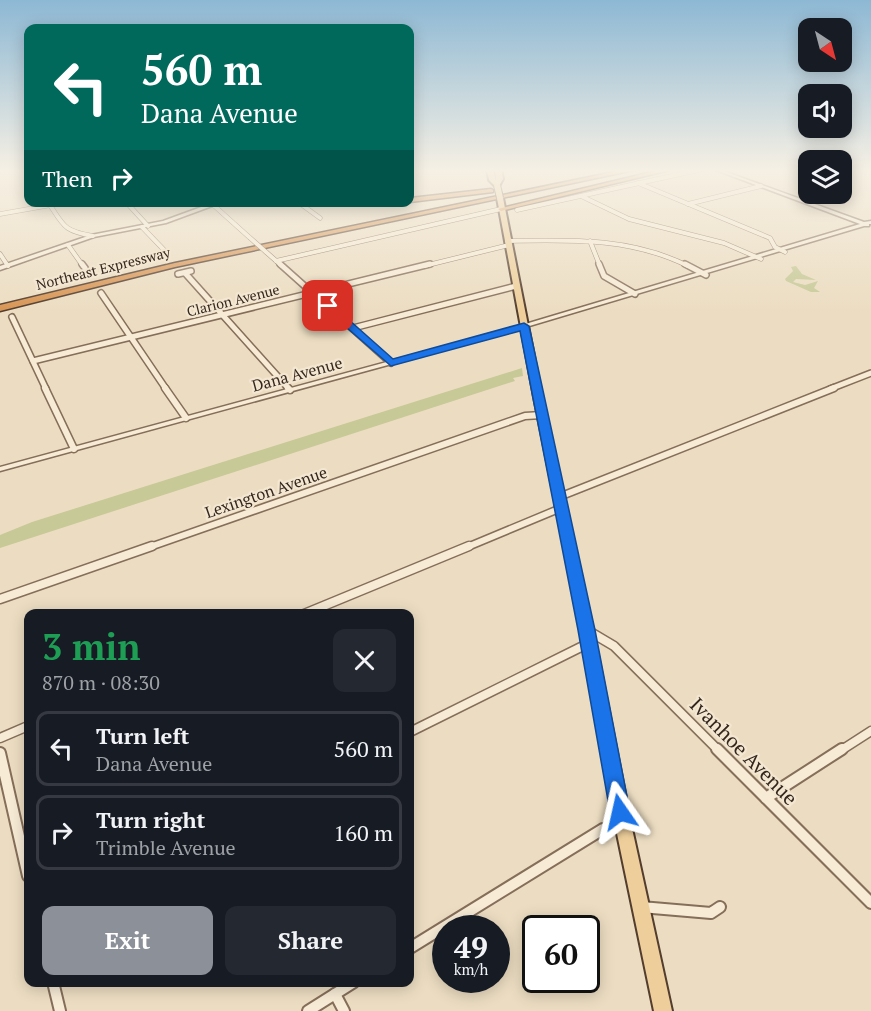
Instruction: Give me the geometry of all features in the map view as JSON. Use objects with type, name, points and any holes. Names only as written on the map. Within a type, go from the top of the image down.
[{"type":"highway","name":"Northeast Expressway","points":[[0,300],[144,264],[365,216]]},
{"type":"highway","name":"Northeast Expressway","points":[[0,308],[165,267],[409,216]]},
{"type":"main road","points":[[502,216],[588,636],[623,824],[663,1011]]},
{"type":"street","points":[[58,216],[69,231],[93,236]]},
{"type":"street","points":[[137,216],[165,251]]},
{"type":"street","points":[[0,268],[93,236],[145,226],[175,216]]},
{"type":"street","points":[[226,216],[391,363]]},
{"type":"street","points":[[276,261],[470,216]]},
{"type":"street","points":[[623,216],[721,242],[758,258]]},
{"type":"street","points":[[717,216],[770,238],[782,251]]},
{"type":"street","points":[[845,216],[869,225]]},
{"type":"street","name":"Dana Avenue","points":[[0,469],[524,326],[869,225]]},
{"type":"street","points":[[590,241],[604,276],[635,294]]},
{"type":"street","name":"Clarion Avenue","points":[[33,361],[508,243],[590,241],[620,243],[649,249],[704,274]]},
{"type":"street","points":[[68,245],[85,268]]},
{"type":"street","points":[[0,254],[8,266]]},
{"type":"street","points":[[178,274],[188,272],[290,390]]},
{"type":"street","points":[[353,328],[516,286]]},
{"type":"street","points":[[101,293],[186,418]]},
{"type":"street","points":[[12,317],[74,449]]},
{"type":"street","points":[[315,609],[560,502],[871,373]]},
{"type":"street","name":"Lexington Avenue","points":[[0,599],[525,416],[542,415]]},
{"type":"street","points":[[414,730],[588,636]]},
{"type":"street","name":"Ivanhoe Avenue","points":[[588,636],[602,638],[621,653],[871,903]]},
{"type":"street","points":[[0,738],[24,728]]},
{"type":"street","points":[[766,798],[871,731]]},
{"type":"street","points":[[0,753],[24,858]]},
{"type":"street","points":[[414,946],[603,829],[623,824]]},
{"type":"street","points":[[641,907],[711,913],[720,907]]},
{"type":"street","points":[[54,987],[60,1011]]},
{"type":"street","points":[[308,1011],[346,987]]},
{"type":"street","points":[[335,994],[344,1011]]},
{"type":"green space","points":[[796,266],[802,274],[816,280],[796,279],[793,282],[805,285],[818,281],[814,288],[820,292],[811,292],[786,281],[785,279],[793,271],[791,267]]},
{"type":"green space","points":[[522,368],[523,376],[513,378],[515,381],[0,548],[0,535],[32,522]]},
{"type":"route","points":[[328,306],[391,363],[524,326],[586,630],[620,812]]}]
